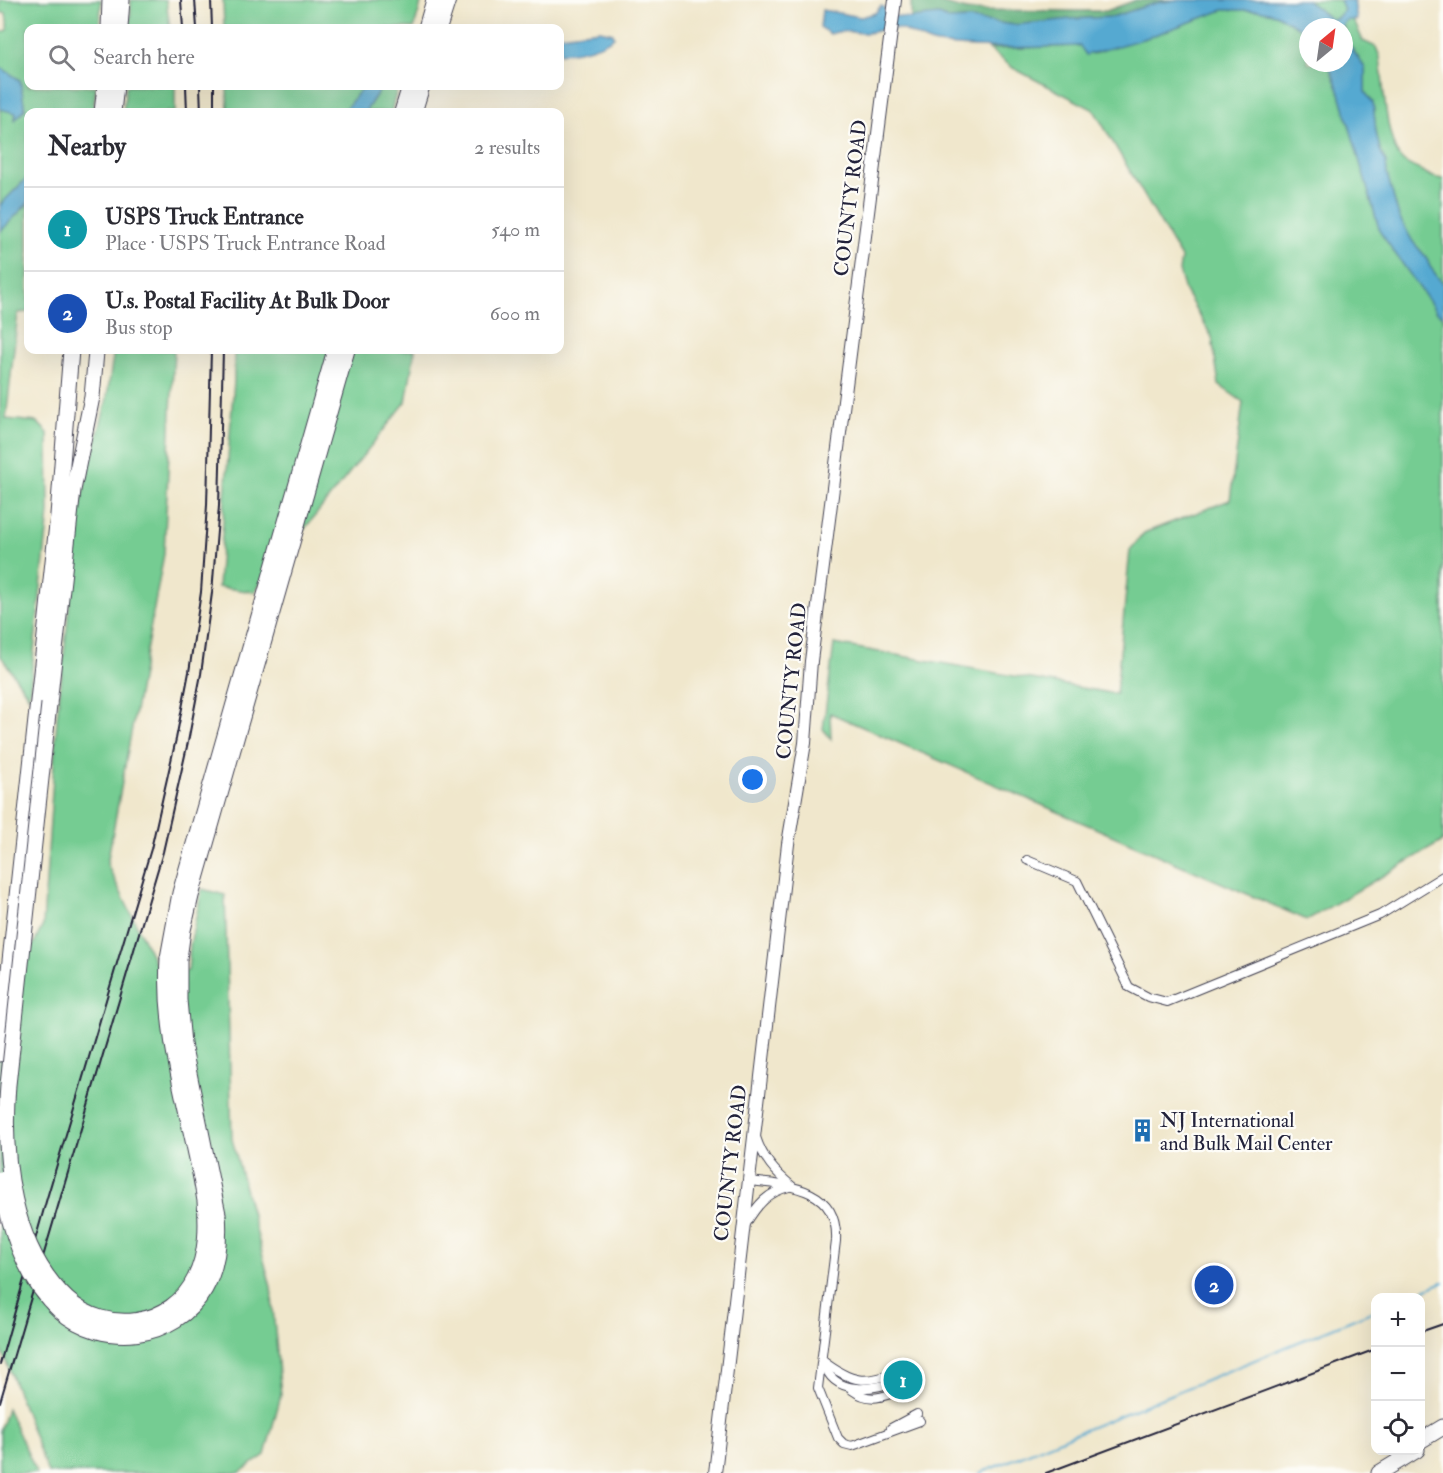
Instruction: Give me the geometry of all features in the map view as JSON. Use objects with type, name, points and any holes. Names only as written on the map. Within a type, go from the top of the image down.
[{"type":"highway","points":[[109,24],[110,0]]},
{"type":"highway","points":[[120,24],[122,0]]},
{"type":"highway","points":[[427,24],[434,0]]},
{"type":"highway","points":[[440,24],[448,0]]},
{"type":"highway","points":[[102,108],[105,90]]},
{"type":"highway","points":[[113,108],[116,90]]},
{"type":"highway","points":[[403,108],[409,90]]},
{"type":"highway","points":[[415,108],[421,90]]},
{"type":"highway","points":[[71,354],[44,703],[6,1114],[8,1157],[20,1216],[29,1242],[41,1265],[68,1300],[89,1314],[106,1320],[123,1322],[140,1320],[165,1311],[179,1300],[190,1287],[198,1272],[203,1254],[206,1228],[205,1202],[171,1040],[167,996],[174,958],[345,354]]},
{"type":"highway","points":[[0,1054],[73,490],[91,402],[96,354]]},
{"type":"highway","points":[[0,1179],[12,1229],[29,1269],[48,1298],[75,1322],[106,1334],[142,1334],[175,1320],[199,1297],[208,1282],[217,1256],[218,1214],[182,1035],[172,927],[334,354]]},
{"type":"highway","points":[[1425,1438],[1443,1427]]},
{"type":"highway","points":[[1425,1445],[1443,1434]]},
{"type":"highway","points":[[1369,1473],[1397,1455]]},
{"type":"highway","points":[[1379,1473],[1409,1455]]},
{"type":"main road","name":"COUNTY ROAD","points":[[715,1473],[788,844],[805,744],[813,650],[894,0]]},
{"type":"street","points":[[1028,860],[1077,881],[1129,987],[1148,997],[1167,1002],[1380,915],[1443,876]]},
{"type":"street","points":[[754,1130],[766,1160],[793,1186]]},
{"type":"street","points":[[748,1181],[793,1186],[818,1197],[829,1210],[836,1229],[823,1360],[818,1388],[831,1423],[842,1442],[852,1446],[918,1418]]},
{"type":"street","points":[[742,1232],[765,1198],[780,1189],[793,1186]]},
{"type":"street","points":[[823,1360],[844,1375],[859,1380],[902,1380],[873,1389],[849,1388],[830,1376],[823,1360]]},
{"type":"green space","points":[[0,0],[101,0],[100,24],[24,24],[24,90],[96,90],[93,108],[25,108],[19,80],[0,67],[0,33],[8,30],[6,13],[0,13]]},
{"type":"green space","points":[[131,0],[166,0],[169,24],[130,24]]},
{"type":"green space","points":[[223,0],[422,0],[415,24],[224,24]]},
{"type":"green space","points":[[911,0],[929,0],[967,10],[1106,11],[1136,0],[1176,0],[1156,3],[1112,17],[1014,25],[970,19],[950,20],[939,15],[911,18]]},
{"type":"green space","points":[[1307,0],[1340,0],[1345,10],[1337,18],[1329,18]]},
{"type":"green space","points":[[1223,10],[1259,10],[1276,14],[1299,28],[1299,72],[1332,72],[1340,93],[1380,232],[1436,311],[1443,316],[1443,841],[1307,920],[830,713],[831,739],[823,729],[834,644],[1116,694],[1130,550],[1144,533],[1230,500],[1243,402],[1219,385],[1212,337],[1185,291],[1179,271],[1181,258],[1094,110],[1013,68],[989,49],[1080,46],[1093,54],[1146,38]]},
{"type":"green space","points":[[1353,20],[1363,41],[1376,47],[1380,57],[1389,126],[1397,152],[1406,163],[1443,179],[1443,284],[1430,267],[1426,257],[1413,242],[1399,217],[1386,163],[1380,150],[1373,103],[1365,92],[1365,68],[1353,50]]},
{"type":"green space","points":[[126,90],[175,90],[175,108],[123,108]]},
{"type":"green space","points":[[227,90],[361,90],[346,108],[228,108]]},
{"type":"green space","points":[[379,90],[397,90],[392,108],[368,108]]},
{"type":"green space","points":[[0,109],[16,113],[15,119],[24,110],[24,181],[0,205]]},
{"type":"green space","points":[[24,207],[24,312],[18,313],[6,419],[37,422],[48,433],[49,513],[29,697],[0,655],[0,232]]},
{"type":"green space","points":[[113,354],[174,354],[164,554],[107,864],[158,969],[188,971],[190,945],[202,889],[225,895],[232,1139],[271,1287],[281,1395],[265,1455],[239,1473],[48,1473],[0,1345],[0,1011],[43,925],[57,718],[79,517],[86,479],[106,403]]},
{"type":"green space","points":[[234,354],[414,354],[406,402],[254,592],[218,587],[234,381]]},
{"type":"green space","points":[[7,1408],[37,1473],[0,1473],[0,1431]]},
{"type":"water","points":[[1176,0],[1307,0],[1329,18],[1299,18],[1299,28],[1276,14],[1259,10],[1223,10],[1146,38],[1086,55],[1080,46],[1008,48],[955,46],[932,43],[898,29],[889,28],[866,33],[844,31],[830,34],[820,27],[822,10],[861,17],[875,13],[881,6],[884,7],[886,15],[911,18],[939,15],[950,20],[970,19],[1014,25],[1112,17],[1156,3]]},
{"type":"water","points":[[1340,0],[1354,0],[1357,20],[1337,18],[1344,10]]},
{"type":"water","points":[[600,30],[613,33],[614,37],[588,49],[564,53],[564,34]]},
{"type":"water","points":[[1353,50],[1365,68],[1365,92],[1373,103],[1380,150],[1386,163],[1399,217],[1413,242],[1426,257],[1430,267],[1443,284],[1443,316],[1436,311],[1380,232],[1340,93],[1332,72],[1353,72]]},
{"type":"water","points":[[0,67],[20,80],[25,108],[15,120],[16,113],[0,109]]},
{"type":"water","points":[[361,90],[379,90],[368,108],[346,108]]},
{"type":"water","points":[[24,181],[24,207],[0,232],[0,205]]},
{"type":"waterway","points":[[1418,1293],[1443,1282]]},
{"type":"waterway","points":[[980,1473],[1371,1312]]},
{"type":"railway","points":[[181,0],[183,24]]},
{"type":"railway","points":[[195,0],[197,24]]},
{"type":"railway","points":[[211,0],[212,24]]},
{"type":"railway","points":[[186,90],[187,108]]},
{"type":"railway","points":[[200,90],[201,108]]},
{"type":"railway","points":[[214,90],[214,108]]},
{"type":"railway","points":[[0,1364],[151,849],[176,739],[201,592],[207,505],[211,354]]},
{"type":"railway","points":[[0,1402],[163,852],[188,742],[201,674],[212,593],[219,506],[223,354]]},
{"type":"railway","points":[[1425,1330],[1443,1324]]},
{"type":"railway","points":[[1046,1473],[1371,1351]]},
{"type":"place","name":"NJ International and Bulk Mail Center","points":[[1142,1131]]},
{"type":"place","name":"U.s. Postal Facility At Bulk Door","points":[[1214,1285]]},
{"type":"place","name":"USPS Truck Entrance","points":[[903,1380]]}]
